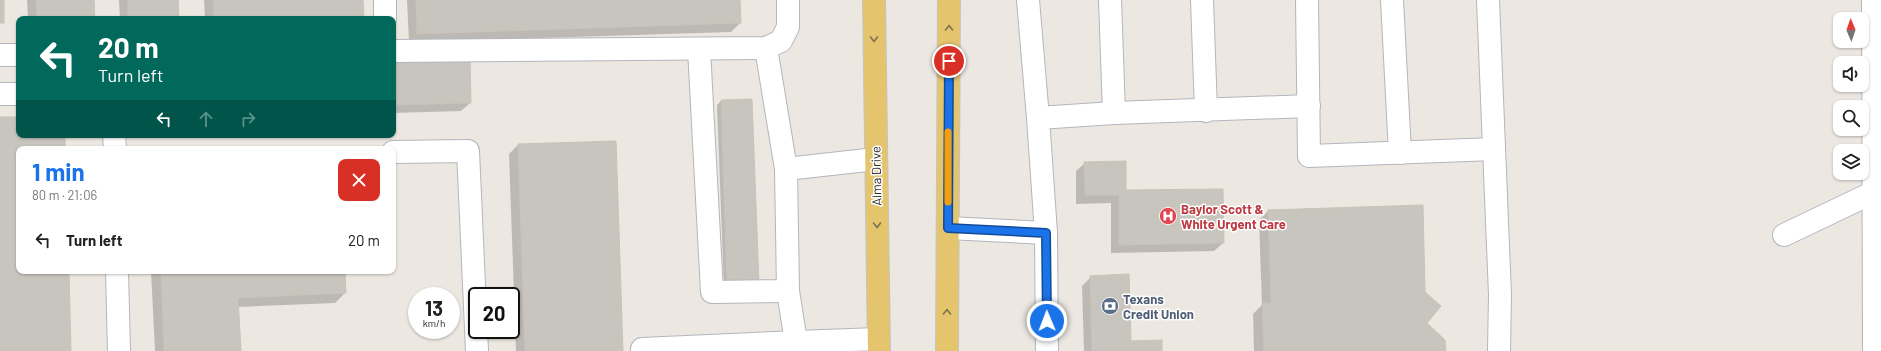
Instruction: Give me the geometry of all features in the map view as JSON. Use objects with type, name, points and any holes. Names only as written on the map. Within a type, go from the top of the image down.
[{"type":"main road","name":"Alma Drive","points":[[874,0],[878,345]]},
{"type":"main road","points":[[947,351],[949,0]]},
{"type":"lane","points":[[385,0],[385,16]]},
{"type":"lane","points":[[396,51],[766,48],[781,41],[788,27],[788,0]]},
{"type":"lane","points":[[1028,0],[1046,233],[1048,351]]},
{"type":"lane","points":[[1110,0],[1114,113]]},
{"type":"lane","points":[[1202,0],[1206,110]]},
{"type":"lane","points":[[1307,0],[1310,156],[1494,149]]},
{"type":"lane","points":[[1392,0],[1400,153]]},
{"type":"lane","points":[[1488,0],[1500,295],[1499,351]]},
{"type":"lane","points":[[1873,0],[1874,351]]},
{"type":"lane","points":[[766,48],[786,169],[788,291],[796,347]]},
{"type":"lane","points":[[699,49],[712,292],[788,291]]},
{"type":"lane","points":[[0,55],[16,55]]},
{"type":"lane","points":[[0,94],[16,94]]},
{"type":"lane","points":[[1038,118],[1114,113],[1309,106]]},
{"type":"lane","points":[[396,152],[468,151],[477,351]]},
{"type":"lane","points":[[786,169],[876,159]]},
{"type":"lane","points":[[1784,235],[1874,192]]},
{"type":"lane","points":[[948,228],[1046,233]]},
{"type":"lane","points":[[117,274],[119,351]]},
{"type":"lane","points":[[642,351],[642,349],[878,345]]},
{"type":"building","points":[[0,0],[4,0],[4,23],[0,23]]},
{"type":"building","points":[[36,0],[94,0],[95,16],[37,16]]},
{"type":"building","points":[[128,0],[178,0],[179,16],[128,16]]},
{"type":"building","points":[[213,0],[363,0],[364,16],[214,16]]},
{"type":"building","points":[[416,0],[740,0],[741,23],[417,34]]},
{"type":"building","points":[[470,61],[471,103],[396,105],[396,63]]},
{"type":"building","points":[[752,99],[759,284],[727,285],[721,100]]},
{"type":"building","points":[[0,117],[16,117],[16,138],[65,138],[65,146],[16,146],[16,274],[69,274],[71,351],[0,351]]},
{"type":"building","points":[[616,141],[623,351],[525,351],[518,144]]},
{"type":"building","points":[[1126,161],[1126,190],[1223,189],[1224,243],[1119,245],[1119,195],[1085,195],[1084,162]]},
{"type":"building","points":[[1423,205],[1425,292],[1441,306],[1427,323],[1445,340],[1446,351],[1264,351],[1262,303],[1271,303],[1268,210]]},
{"type":"building","points":[[161,274],[345,274],[346,293],[238,298],[241,351],[164,351]]},
{"type":"building","name":"Texans Credit Union","points":[[1129,274],[1131,341],[1162,340],[1162,351],[1092,351],[1090,276]]},
{"type":"slow traffic","points":[[948,132],[948,202]]},
{"type":"place","name":"Baylor Scott & White Urgent Care","points":[[1168,216]]},
{"type":"place","name":"Texans Credit Union","points":[[1110,306]]},
{"type":"route","points":[[949,61],[948,228],[1046,233],[1047,321]]}]
